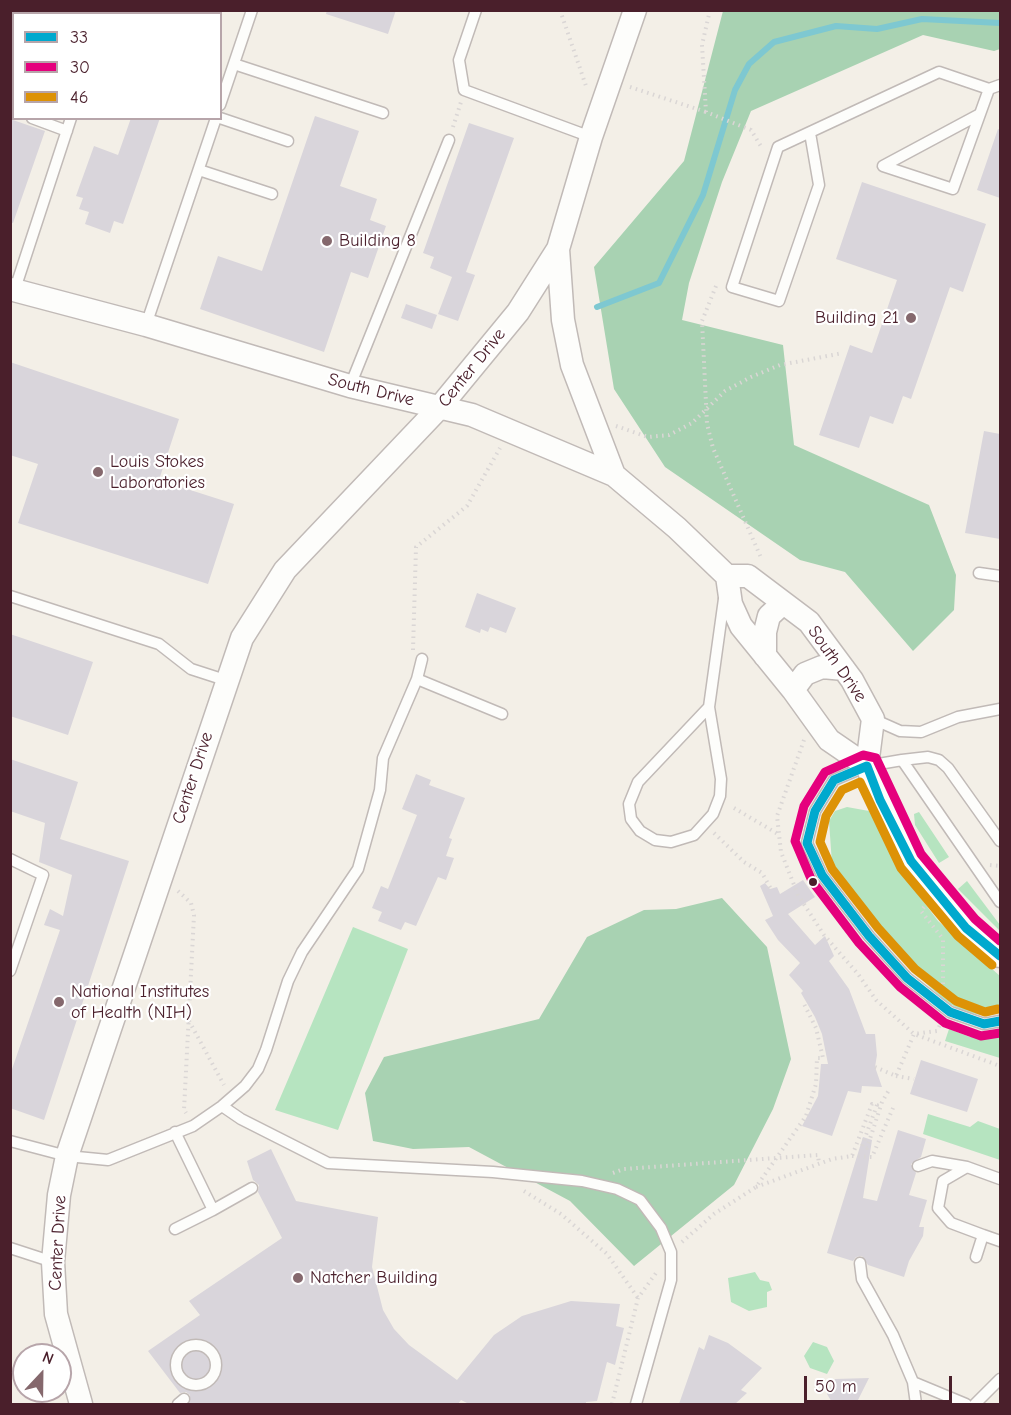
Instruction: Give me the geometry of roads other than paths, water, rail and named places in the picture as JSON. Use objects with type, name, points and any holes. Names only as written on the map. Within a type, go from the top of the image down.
[{"type":"street","name":"Center Drive","points":[[81,1404],[56,1314],[53,1262],[59,1195],[67,1156],[225,680],[242,638],[285,570],[440,408],[518,312],[558,249],[591,137],[635,10]]},
{"type":"street","name":"Center Drive","points":[[558,249],[563,320],[572,365],[614,475]]},
{"type":"street","name":"South Drive","points":[[12,293],[146,325],[350,386],[471,415],[510,429],[614,475],[677,528],[727,576],[748,576],[809,622],[855,684],[873,719],[867,766],[880,800],[911,861],[966,928],[1000,956]]},
{"type":"street","points":[[727,576],[731,604],[741,626],[793,690],[829,740],[867,766]]},
{"type":"street","points":[[765,656],[765,632],[769,616],[783,603]]},
{"type":"street","points":[[793,690],[805,674],[822,668],[844,669]]},
{"type":"lane","points":[[222,99],[252,10]]},
{"type":"lane","points":[[476,10],[459,60],[464,90],[591,137]]},
{"type":"lane","points":[[234,64],[383,113]]},
{"type":"lane","points":[[810,133],[819,185],[778,301],[732,287],[778,147],[939,72],[989,88],[1000,85]]},
{"type":"lane","points":[[980,114],[883,166],[953,189],[980,114],[989,88]]},
{"type":"lane","points":[[222,119],[288,141]]},
{"type":"lane","points":[[38,120],[67,130]]},
{"type":"lane","points":[[12,293],[70,120]]},
{"type":"lane","points":[[146,325],[215,120]]},
{"type":"lane","points":[[350,386],[449,140]]},
{"type":"lane","points":[[198,170],[272,194]]},
{"type":"lane","points":[[979,573],[1000,576]]},
{"type":"lane","points":[[709,707],[638,782],[629,804],[631,819],[640,831],[655,840],[671,842],[694,835],[713,814],[720,796],[721,779],[709,707],[727,576]]},
{"type":"lane","points":[[10,596],[159,645],[191,669],[225,680]]},
{"type":"lane","points":[[10,1141],[67,1156],[108,1160],[193,1126],[227,1103],[258,1069],[288,981],[302,951],[358,869],[380,790],[383,758],[417,679],[422,659]]},
{"type":"lane","points":[[417,679],[502,714]]},
{"type":"lane","points":[[873,719],[900,731],[921,732],[958,717],[1000,709]]},
{"type":"lane","points":[[1000,841],[948,768],[939,760],[928,757],[867,766],[834,780],[815,811],[807,843],[822,875],[869,936],[907,978],[950,1012],[984,1024],[1000,1021]]},
{"type":"lane","points":[[902,760],[1000,902]]},
{"type":"lane","points":[[10,859],[43,875],[10,971]]},
{"type":"lane","points":[[227,1103],[241,1119],[328,1163],[492,1172],[603,1184],[631,1195],[648,1208],[661,1228],[671,1252],[671,1280],[636,1404]]},
{"type":"lane","points":[[175,1132],[213,1210]]},
{"type":"lane","points":[[918,1166],[932,1161],[966,1167],[1000,1179]]},
{"type":"lane","points":[[966,1167],[943,1181],[938,1208],[951,1223],[1000,1241]]},
{"type":"lane","points":[[175,1228],[252,1188]]},
{"type":"lane","points":[[976,1257],[983,1235]]},
{"type":"lane","points":[[10,1248],[53,1262]]},
{"type":"lane","points":[[860,1263],[862,1279],[893,1335],[913,1382],[916,1404]]},
{"type":"lane","points":[[975,1404],[1000,1378]]},
{"type":"lane","points":[[913,1382],[966,1404]]},
{"type":"waterway","points":[[597,307],[659,283],[703,195],[735,90],[749,64],[774,42],[836,26],[877,29],[922,19],[1000,23]]},
{"type":"place","name":"Building 8","points":[[327,241]]},
{"type":"place","name":"Building 21","points":[[911,318]]},
{"type":"place","name":"Louis Stokes Laboratories","points":[[98,472]]},
{"type":"place","name":"National Institutes of Health (NIH)","points":[[59,1002]]},
{"type":"place","name":"Natcher Building","points":[[298,1278]]}]
